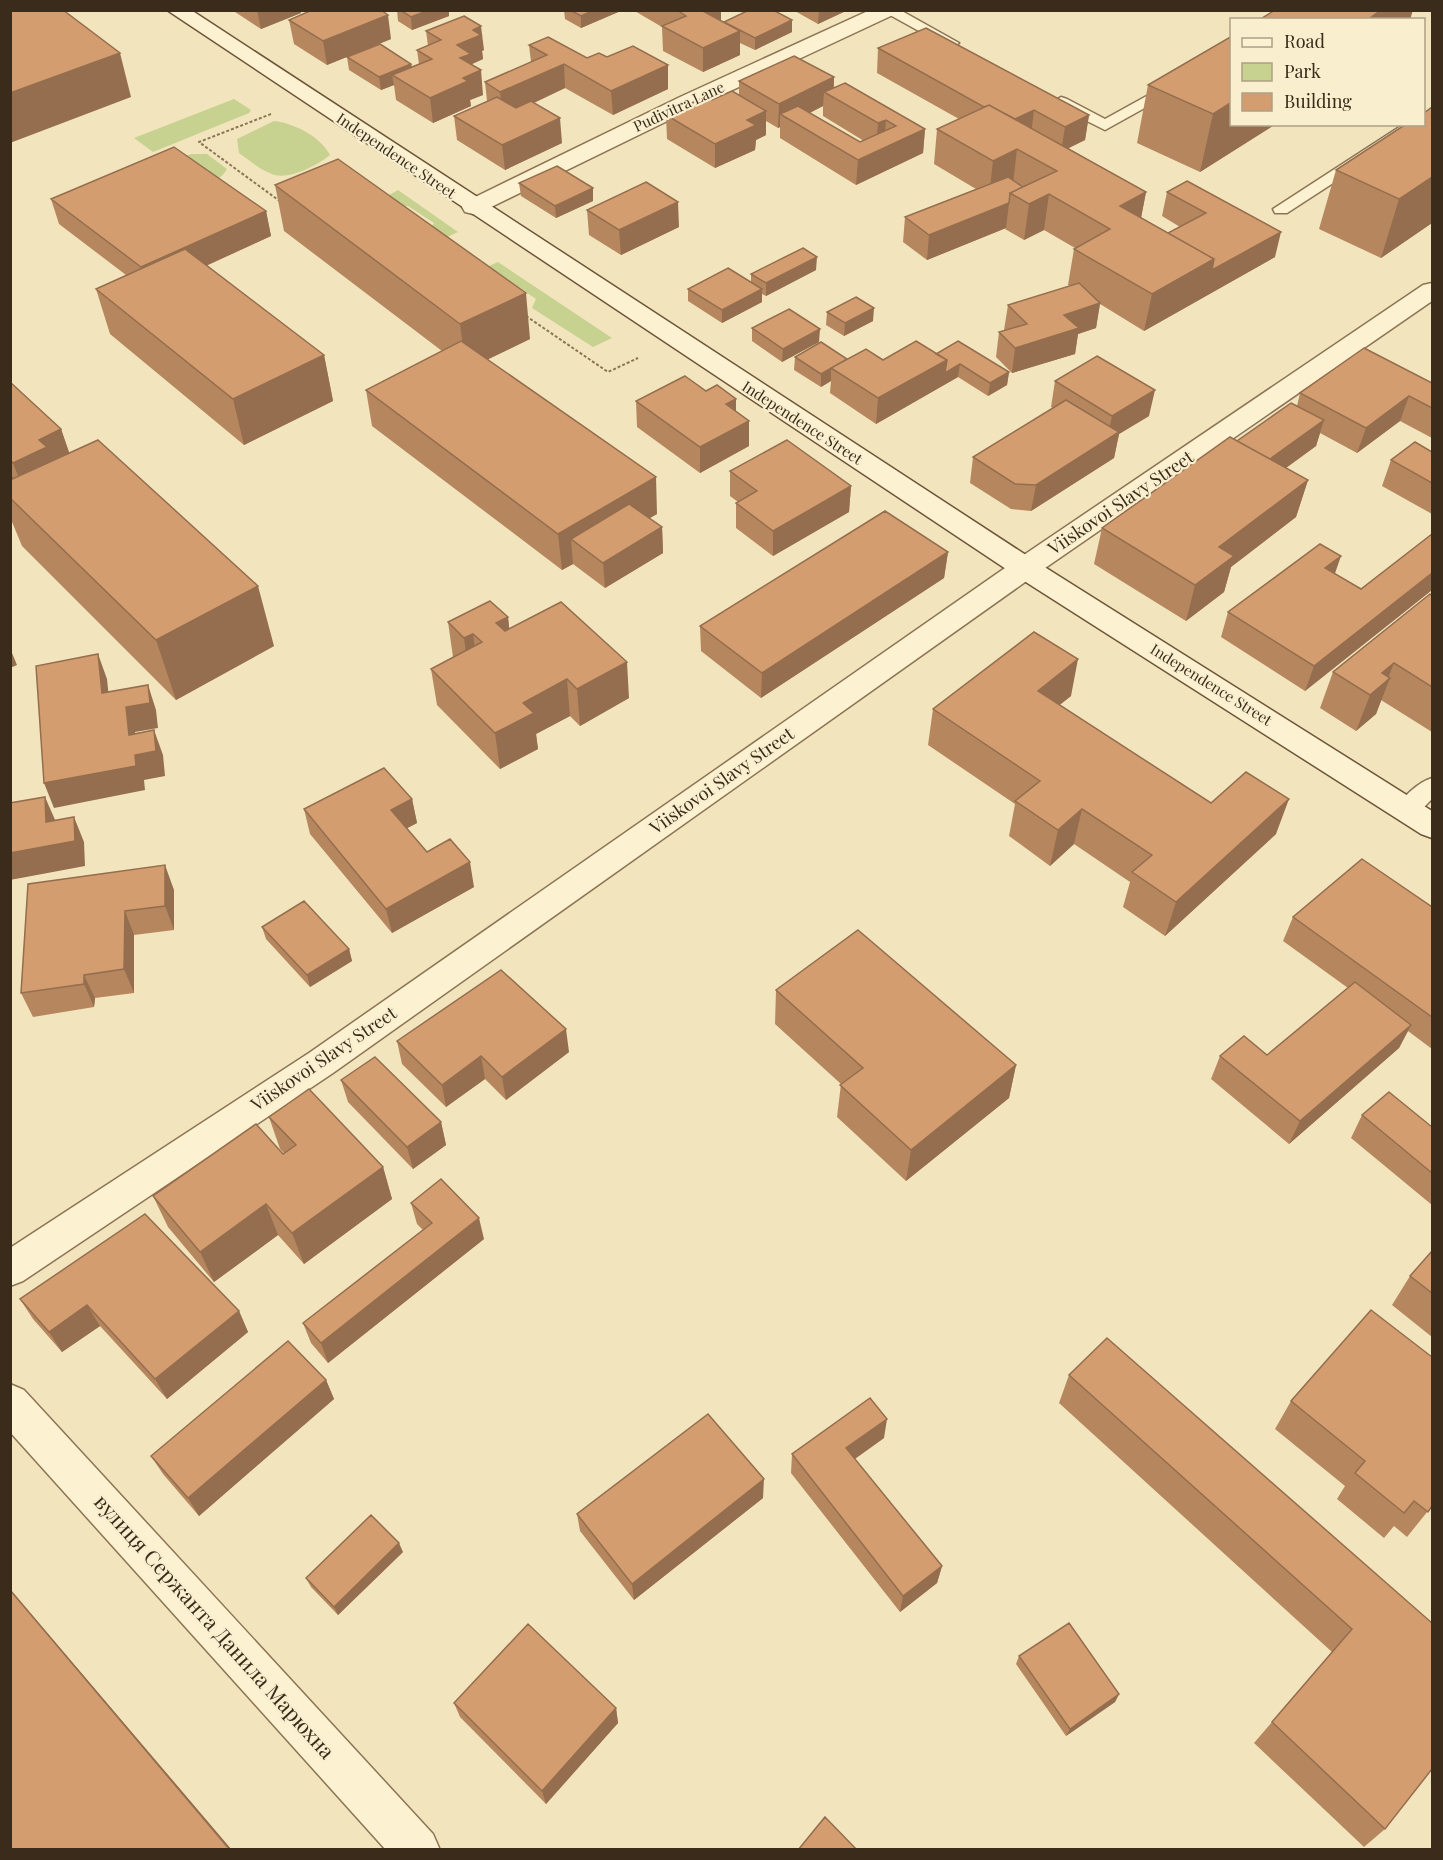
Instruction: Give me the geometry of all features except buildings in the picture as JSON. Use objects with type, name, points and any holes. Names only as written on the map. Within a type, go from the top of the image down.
[{"type":"street","name":"Independence Street","points":[[177,10],[473,207],[1025,568],[1432,825]]},
{"type":"street","name":"Pudivitra Lane","points":[[473,207],[677,108],[888,10]]},
{"type":"street","name":"Viiskovoi Slavy Street","points":[[10,1269],[321,1063],[1025,568],[1432,290]]},
{"type":"street","name":"вулиця Сержанта Данила Марюхна","points":[[10,1403],[417,1850]]},
{"type":"lane","points":[[888,10],[960,49]]},
{"type":"lane","points":[[1043,92],[1105,125],[1183,80]]},
{"type":"lane","points":[[1281,209],[1413,126]]},
{"type":"lane","points":[[1407,808],[1432,786]]},
{"type":"path","points":[[276,111],[199,142],[289,208]]},
{"type":"path","points":[[266,191],[276,186]]},
{"type":"path","points":[[523,314],[608,372],[646,354]]},
{"type":"green space","points":[[234,99],[251,110],[249,113],[153,152],[134,138]]},
{"type":"green space","points":[[274,121],[306,132],[320,142],[330,155],[294,174],[279,176],[259,167],[239,153],[237,139]]},
{"type":"green space","points":[[191,154],[207,154],[227,169],[212,182],[202,183],[180,180],[151,171]]},
{"type":"green space","points":[[398,190],[458,232],[439,241],[429,231],[434,223],[408,206],[392,206],[382,199]]},
{"type":"green space","points":[[498,262],[612,338],[593,347],[532,308],[536,299],[506,278],[491,279],[478,271]]}]
